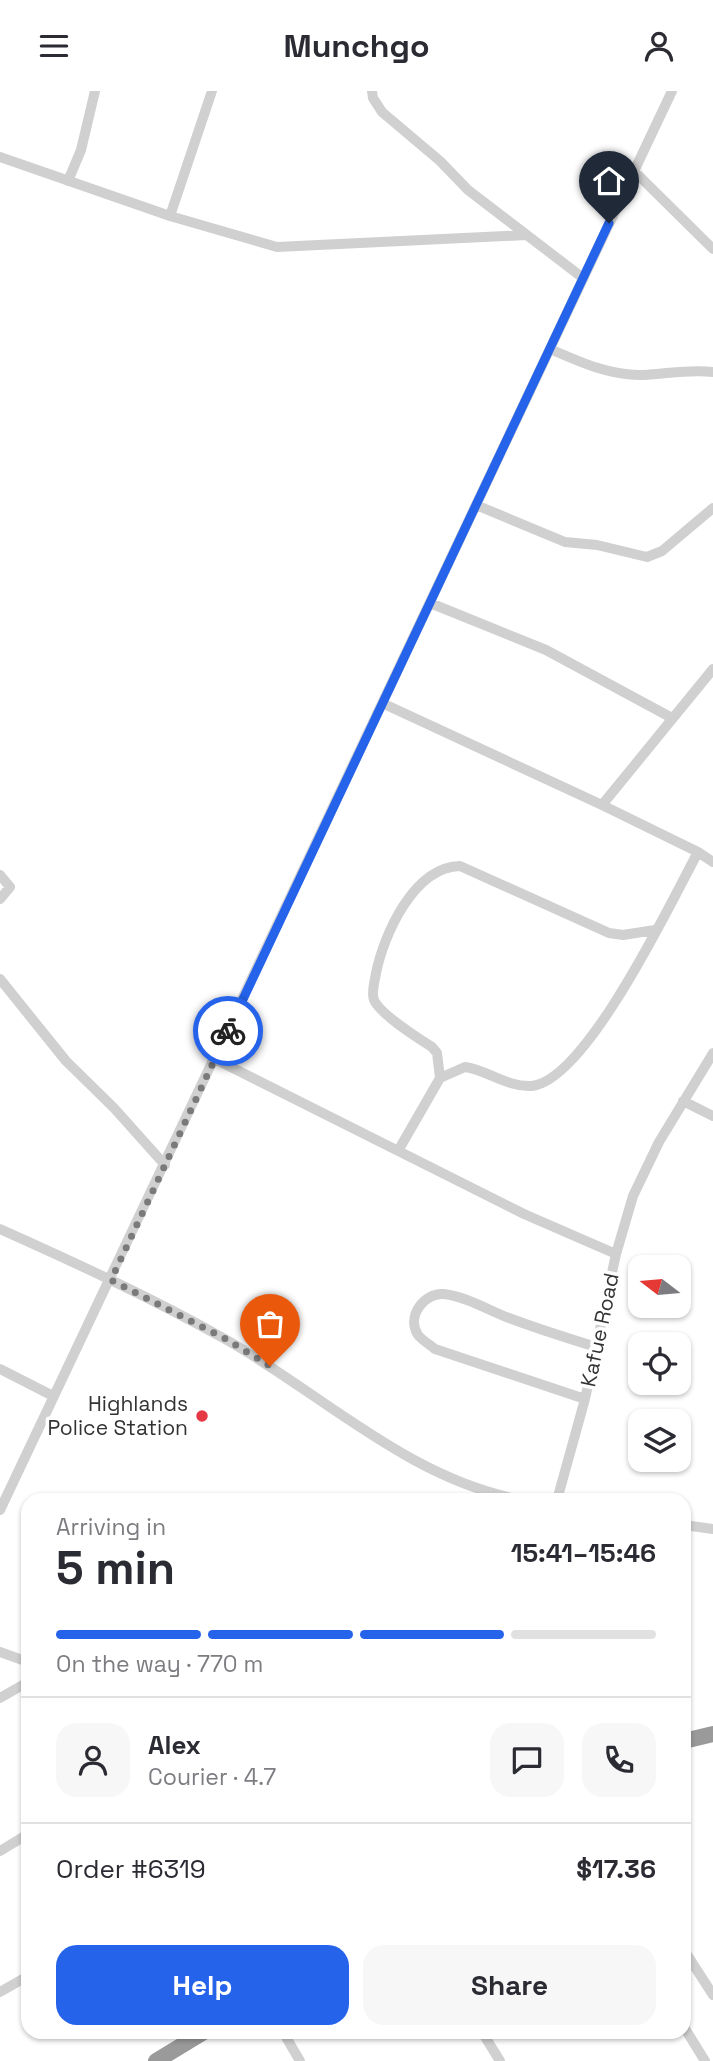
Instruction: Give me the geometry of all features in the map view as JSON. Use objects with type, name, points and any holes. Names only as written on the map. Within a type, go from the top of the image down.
[{"type":"highway","points":[[691,1739],[713,1734]]},
{"type":"highway","points":[[156,2061],[192,2039]]},
{"type":"street","points":[[68,181],[80,150],[94,91]]},
{"type":"street","points":[[170,216],[212,91]]},
{"type":"street","points":[[372,91],[373,98],[393,123],[440,161],[468,190],[583,278]]},
{"type":"street","points":[[0,1510],[672,91]]},
{"type":"street","points":[[0,157],[170,216],[276,247],[527,235]]},
{"type":"street","points":[[634,171],[713,250]]},
{"type":"street","points":[[550,349],[615,373],[642,375],[694,370],[713,372]]},
{"type":"street","points":[[476,505],[565,542],[597,545],[647,557],[663,551],[713,508]]},
{"type":"street","points":[[430,603],[547,650],[672,718]]},
{"type":"street","points":[[602,805],[713,669]]},
{"type":"street","points":[[382,703],[602,805],[705,857]]},
{"type":"street","points":[[398,1151],[440,1078],[465,1066],[506,1082],[530,1086],[547,1082],[572,1061],[598,1028],[655,930],[713,846]]},
{"type":"street","points":[[440,1078],[437,1053],[374,1000],[373,989],[388,933],[402,906],[438,872],[450,866],[460,866],[609,933],[631,935],[655,930]]},
{"type":"street","points":[[0,875],[10,887],[0,899]]},
{"type":"street","points":[[0,979],[66,1061],[114,1108],[165,1165]]},
{"type":"street","name":"Kafue Road","points":[[559,1493],[585,1399],[616,1254],[641,1178],[713,1053]]},
{"type":"street","points":[[215,1059],[556,1229],[616,1254]]},
{"type":"street","points":[[683,1101],[713,1116]]},
{"type":"street","points":[[0,1229],[111,1280],[224,1338],[397,1450],[439,1472],[501,1493]]},
{"type":"street","points":[[585,1399],[435,1349],[418,1335],[415,1320],[420,1304],[429,1296],[441,1294],[458,1297],[528,1325],[596,1347]]},
{"type":"street","points":[[0,1369],[53,1396]]},
{"type":"street","points":[[691,1526],[713,1529]]},
{"type":"street","points":[[0,1652],[21,1660]]},
{"type":"street","points":[[0,1698],[21,1686]]},
{"type":"street","points":[[0,1851],[21,1838]]},
{"type":"street","points":[[691,1961],[713,1995]]},
{"type":"street","points":[[0,1992],[21,1980]]},
{"type":"street","points":[[691,2038],[705,2061]]},
{"type":"street","points":[[287,2039],[300,2061]]},
{"type":"street","points":[[486,2039],[500,2061]]},
{"type":"way so far","points":[[228,1031],[111,1280],[224,1338],[270,1366]]},
{"type":"place","name":"Highlands Police Station","points":[[202,1416]]},
{"type":"route","points":[[228,1031],[609,223]]}]
